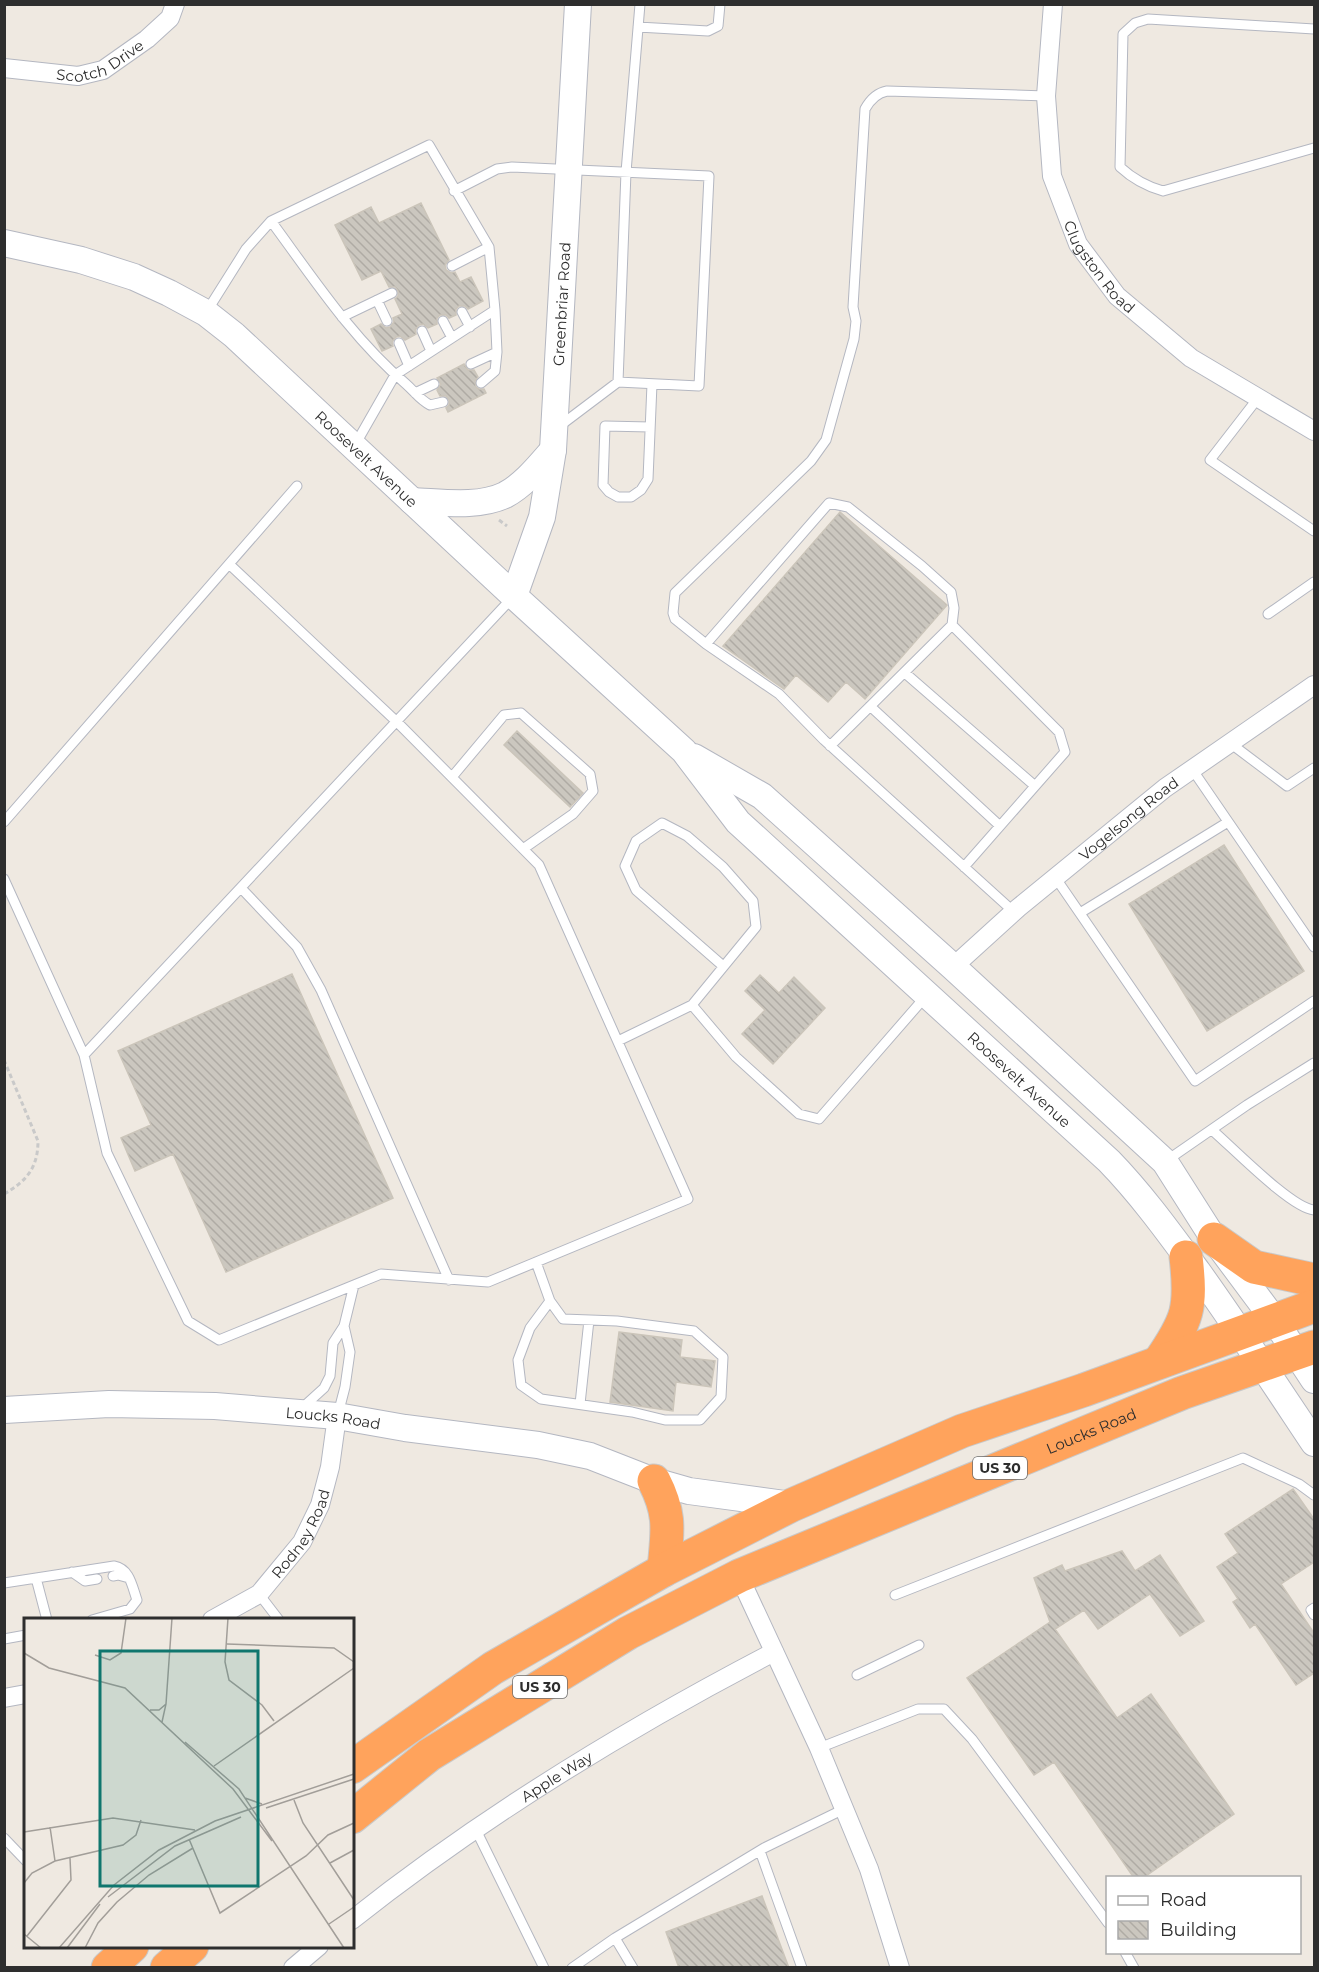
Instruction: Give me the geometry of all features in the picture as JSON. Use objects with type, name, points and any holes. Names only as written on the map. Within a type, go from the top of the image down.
[{"type":"highway","points":[[1214,1239],[1254,1267],[1314,1280]]},
{"type":"highway","points":[[1159,1362],[1178,1335],[1185,1317],[1190,1287],[1186,1257]]},
{"type":"highway","name":"US 30","points":[[354,1766],[493,1668],[664,1570],[792,1505],[962,1431],[1314,1306]]},
{"type":"highway","name":"Loucks Road","points":[[739,1576],[1182,1393],[1305,1350]]},
{"type":"highway","points":[[654,1482],[663,1500],[668,1522],[664,1570]]},
{"type":"highway","name":"US 30","points":[[354,1815],[429,1755],[628,1633],[739,1576]]},
{"type":"highway","points":[[108,1968],[131,1948]]},
{"type":"highway","points":[[168,1968],[191,1948]]},
{"type":"main road","name":"Greenbriar Road","points":[[514,596],[542,517],[554,440],[567,170],[578,4]]},
{"type":"main road","name":"Roosevelt Avenue","points":[[4,243],[72,257],[119,271],[169,293],[206,313],[255,354],[684,751],[738,822],[764,847],[1109,1161],[1133,1186],[1186,1257],[1241,1333],[1314,1443]]},
{"type":"main road","points":[[412,501],[494,500],[507,494],[521,483],[554,440]]},
{"type":"main road","name":"Roosevelt Avenue","points":[[684,751],[762,796],[1165,1162],[1214,1239],[1275,1321],[1305,1350],[1314,1380]]},
{"type":"main road","points":[[764,847],[804,863],[920,965],[943,975],[953,968]]},
{"type":"main road","name":"Loucks Road","points":[[4,1410],[110,1404],[215,1406],[338,1416],[405,1428],[538,1445],[590,1456],[654,1482],[689,1491],[792,1505]]},
{"type":"street","name":"Scotch Drive","points":[[4,68],[78,76],[103,70],[147,39],[170,18],[175,4]]},
{"type":"street","name":"Clugston Road","points":[[1053,4],[1046,96],[1052,176],[1078,244],[1117,296],[1191,358],[1314,431]]},
{"type":"street","name":"Vogelsong Road","points":[[953,968],[1055,877],[1165,788],[1314,685]]},
{"type":"street","name":"Rodney Road","points":[[216,1618],[259,1594],[302,1542],[320,1505],[330,1467],[338,1416]]},
{"type":"street","points":[[739,1576],[819,1748],[869,1869],[900,1968]]},
{"type":"street","name":"Apple Way","points":[[354,1918],[403,1879],[475,1828],[614,1740],[774,1652]]},
{"type":"street","points":[[4,1698],[24,1694]]},
{"type":"street","points":[[293,1968],[318,1948]]},
{"type":"lane","points":[[618,382],[626,172],[640,4]]},
{"type":"lane","points":[[638,27],[708,30],[718,26],[720,4]]},
{"type":"lane","points":[[1314,29],[1148,20],[1136,23],[1123,34],[1120,166],[1131,178],[1163,191],[1314,148]]},
{"type":"lane","points":[[1014,912],[830,746],[779,694],[706,644],[675,619],[673,613],[675,593],[811,461],[826,440],[854,339],[856,321],[853,307],[864,109],[870,100],[887,91],[1046,96]]},
{"type":"lane","points":[[206,313],[246,249],[271,221],[429,145],[489,247],[497,352],[495,371],[481,383]]},
{"type":"lane","points":[[454,191],[497,169],[512,166],[709,176],[699,386],[618,382],[554,440]]},
{"type":"lane","points":[[271,221],[342,317],[395,375],[421,401],[430,405],[443,402]]},
{"type":"lane","points":[[452,266],[489,247]]},
{"type":"lane","points":[[342,317],[392,293]]},
{"type":"lane","points":[[377,300],[387,321]]},
{"type":"lane","points":[[354,447],[395,375],[495,310]]},
{"type":"lane","points":[[462,312],[470,327]]},
{"type":"lane","points":[[443,321],[452,338]]},
{"type":"lane","points":[[422,332],[432,351]]},
{"type":"lane","points":[[399,343],[409,366]]},
{"type":"lane","points":[[471,364],[497,352]]},
{"type":"lane","points":[[415,393],[434,384]]},
{"type":"lane","points":[[650,427],[605,426],[603,485],[618,497],[631,497],[648,479],[652,384]]},
{"type":"lane","points":[[1258,398],[1210,460],[1314,531]]},
{"type":"lane","points":[[4,822],[297,486]]},
{"type":"lane","points":[[706,644],[829,503],[848,507],[903,550],[951,592],[954,608],[952,625],[830,746]]},
{"type":"lane","points":[[4,879],[84,1055],[107,1153],[188,1321],[219,1340],[381,1274],[488,1282],[688,1199],[539,866],[397,722],[229,564]]},
{"type":"lane","points":[[1268,614],[1314,582]]},
{"type":"lane","points":[[84,1055],[514,596]]},
{"type":"lane","points":[[952,625],[1059,732],[1065,752],[964,867]]},
{"type":"lane","points":[[905,673],[1035,786]]},
{"type":"lane","points":[[870,706],[1000,826]]},
{"type":"lane","points":[[452,777],[504,715],[522,713],[590,774],[593,791],[573,814],[523,849]]},
{"type":"lane","points":[[1230,743],[1287,786],[1314,768]]},
{"type":"lane","points":[[1192,769],[1314,947]]},
{"type":"lane","points":[[1080,913],[1228,822]]},
{"type":"lane","points":[[618,1041],[692,1005],[756,927],[753,901],[723,867],[687,836],[662,823],[636,841],[625,866],[636,890],[723,966]]},
{"type":"lane","points":[[1055,877],[1195,1081],[1314,1001]]},
{"type":"lane","points":[[241,888],[297,947],[321,990],[449,1280]]},
{"type":"lane","points":[[692,1005],[736,1057],[791,1107],[799,1114],[819,1119],[927,995]]},
{"type":"lane","points":[[1165,1162],[1314,1063]]},
{"type":"lane","points":[[1212,1130],[1284,1193],[1307,1209],[1314,1210]]},
{"type":"lane","points":[[536,1262],[550,1301],[563,1319],[617,1321],[694,1331],[723,1356],[721,1397],[700,1420],[665,1420],[632,1412],[541,1399],[520,1385],[518,1360],[530,1328],[550,1301]]},
{"type":"lane","points":[[297,1413],[324,1388],[330,1376],[333,1343],[344,1326],[354,1285]]},
{"type":"lane","points":[[580,1404],[589,1320]]},
{"type":"lane","points":[[338,1416],[350,1352],[344,1326]]},
{"type":"lane","points":[[896,1594],[1244,1458],[1299,1484],[1314,1495]]},
{"type":"lane","points":[[4,1583],[114,1566],[121,1567],[128,1573],[137,1600],[130,1609],[99,1618]]},
{"type":"lane","points":[[72,1572],[85,1581],[97,1579]]},
{"type":"lane","points":[[113,1576],[129,1578]]},
{"type":"lane","points":[[36,1578],[46,1618]]},
{"type":"lane","points":[[259,1594],[277,1618]]},
{"type":"lane","points":[[1314,1608],[1311,1610],[1314,1615]]},
{"type":"lane","points":[[4,1639],[24,1635]]},
{"type":"lane","points":[[857,1675],[919,1645]]},
{"type":"lane","points":[[819,1748],[918,1709],[944,1709],[972,1739],[1106,1922]]},
{"type":"lane","points":[[572,1968],[615,1938],[760,1851],[844,1809]]},
{"type":"lane","points":[[475,1828],[543,1968]]},
{"type":"lane","points":[[4,1838],[24,1859]]},
{"type":"lane","points":[[760,1851],[802,1968]]},
{"type":"lane","points":[[615,1938],[633,1968]]},
{"type":"lane","points":[[1126,1954],[1134,1968]]},
{"type":"path","points":[[4,1060],[38,1141],[38,1155],[34,1166],[24,1180],[4,1194]]},
{"type":"building","points":[[421,203],[449,260],[445,265],[446,270],[451,273],[455,272],[460,282],[471,277],[483,301],[468,309],[465,306],[459,306],[456,309],[456,315],[449,318],[446,315],[440,315],[437,318],[437,324],[428,328],[423,324],[419,325],[415,330],[416,334],[405,340],[400,336],[396,337],[392,342],[393,346],[382,351],[371,329],[381,324],[386,328],[390,327],[394,322],[393,318],[402,314],[395,299],[398,291],[395,287],[389,287],[381,271],[362,280],[335,225],[371,207],[379,223]]},
{"type":"building","points":[[464,364],[468,370],[474,370],[478,377],[475,381],[476,387],[484,389],[486,393],[448,412],[446,408],[449,400],[446,396],[440,396],[437,390],[441,384],[437,378]]},
{"type":"building","points":[[840,512],[947,605],[865,699],[846,682],[828,702],[796,675],[784,689],[723,646]]},
{"type":"building","points":[[517,731],[583,793],[570,807],[504,745]]},
{"type":"building","points":[[1224,845],[1304,971],[1207,1031],[1129,904]]},
{"type":"building","points":[[292,974],[393,1198],[226,1272],[173,1154],[135,1171],[121,1138],[151,1125],[118,1051]]},
{"type":"building","points":[[760,975],[779,993],[794,977],[825,1008],[773,1064],[742,1034],[765,1010],[745,991]]},
{"type":"building","points":[[619,1332],[682,1340],[680,1357],[715,1361],[711,1387],[676,1382],[673,1411],[610,1402]]},
{"type":"building","points":[[1293,1489],[1314,1519],[1314,1562],[1281,1584],[1314,1633],[1314,1673],[1296,1685],[1255,1624],[1250,1628],[1233,1602],[1238,1599],[1217,1567],[1238,1553],[1225,1534]]},
{"type":"building","points":[[1122,1551],[1135,1571],[1160,1555],[1204,1621],[1180,1636],[1150,1594],[1098,1629],[1084,1610],[1055,1629],[1117,1718],[1151,1694],[1234,1814],[1146,1876],[1133,1876],[1054,1762],[1034,1775],[967,1678],[1050,1622],[1034,1578],[1062,1565],[1065,1571]]},
{"type":"building","points":[[762,1896],[789,1968],[679,1968],[666,1932]]}]
